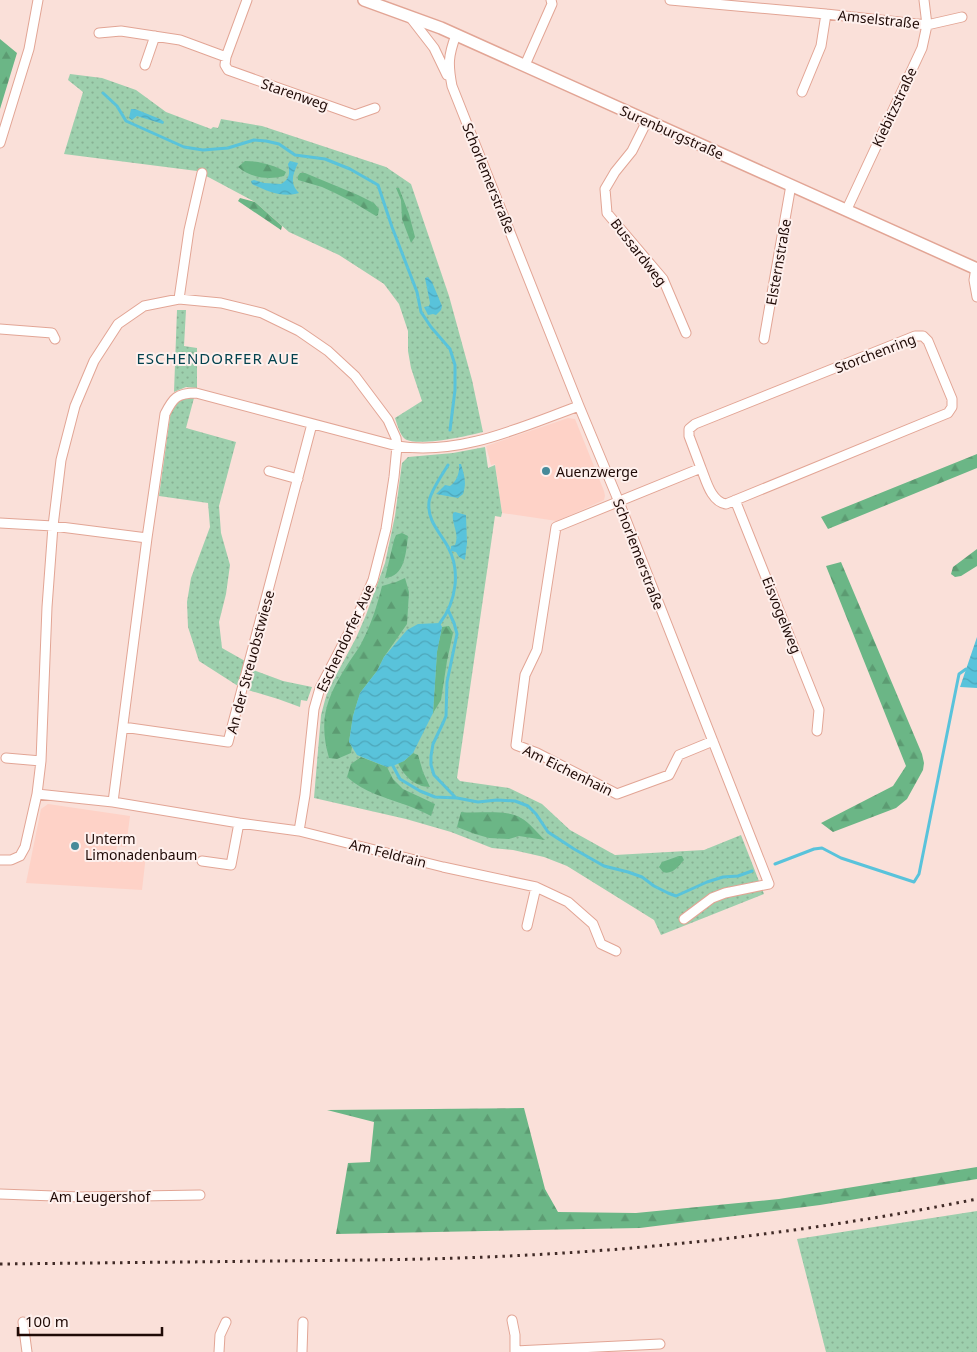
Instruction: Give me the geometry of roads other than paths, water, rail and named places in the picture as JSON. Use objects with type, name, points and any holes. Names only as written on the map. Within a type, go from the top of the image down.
[{"type":"street","points":[[0,143],[27,54],[38,0]]},
{"type":"street","points":[[99,34],[121,31],[180,40],[226,57],[247,0]]},
{"type":"street","name":"Surenburgstraße","points":[[364,0],[410,16],[525,65],[847,209],[976,269]]},
{"type":"street","points":[[525,65],[552,4],[551,0]]},
{"type":"street","name":"Amselstraße","points":[[670,0],[927,24],[962,17]]},
{"type":"street","name":"Kiebitzstraße","points":[[847,209],[922,48],[927,24],[924,0]]},
{"type":"street","name":"Amselstraße","points":[[802,92],[821,46],[826,14]]},
{"type":"street","name":"Schorlemerstraße","points":[[410,16],[434,48],[452,86],[770,884],[738,890],[712,898],[684,919]]},
{"type":"street","name":"Schorlemerstraße","points":[[452,86],[448,67],[450,52],[456,35]]},
{"type":"street","points":[[145,66],[154,36]]},
{"type":"street","name":"Starenweg","points":[[226,57],[225,65],[228,70],[355,115],[375,108]]},
{"type":"street","name":"Bussardweg","points":[[647,121],[632,151],[615,172],[605,189],[607,213],[663,279],[686,333]]},
{"type":"street","points":[[179,299],[189,230],[202,173]]},
{"type":"street","name":"Elsternstraße","points":[[764,339],[791,185]]},
{"type":"street","points":[[976,269],[974,280],[977,297]]},
{"type":"street","name":"Eschendorfer Aue","points":[[0,860],[11,860],[20,856],[25,846],[37,794],[42,761],[47,607],[53,526],[61,460],[75,406],[94,361],[118,324],[144,306],[179,299],[222,303],[262,313],[299,331],[328,351],[355,376],[388,420],[396,438],[397,446],[386,530],[373,580],[357,617],[320,688],[314,710],[305,795],[299,831]]},
{"type":"street","points":[[0,329],[52,333],[55,339]]},
{"type":"street","name":"Storchenring","points":[[914,336],[923,336],[928,341],[952,399],[952,407],[948,413],[726,504],[720,503],[715,498],[701,468],[689,436],[689,429],[695,424],[914,336]]},
{"type":"street","points":[[112,802],[165,414],[176,397],[186,393],[196,393],[414,449],[478,442],[579,406]]},
{"type":"street","name":"An der Streuobstwiese","points":[[123,727],[228,742],[312,424]]},
{"type":"street","points":[[619,502],[701,468]]},
{"type":"street","points":[[269,471],[298,479]]},
{"type":"street","name":"Eisvogelweg","points":[[735,500],[819,710],[817,731]]},
{"type":"street","name":"Am Eichenhain","points":[[619,502],[556,527],[537,650],[525,675],[516,745],[537,753],[617,794],[669,775],[679,755],[713,741]]},
{"type":"street","points":[[0,523],[53,526],[147,538]]},
{"type":"street","points":[[6,758],[42,761]]},
{"type":"street","name":"Am Feldrain","points":[[37,794],[112,802],[299,831],[443,867],[536,887],[568,902],[593,924],[601,944],[616,950]]},
{"type":"street","points":[[202,861],[231,865],[239,823]]},
{"type":"street","points":[[527,926],[536,887]]},
{"type":"street","name":"Am Leugershof","points":[[0,1194],[81,1197],[200,1195]]},
{"type":"street","points":[[512,1320],[515,1335],[515,1351],[660,1344]]},
{"type":"street","points":[[22,1322],[27,1352]]},
{"type":"street","points":[[219,1352],[220,1336],[226,1322]]},
{"type":"street","points":[[302,1352],[303,1322]]},
{"type":"water","points":[[131,109],[164,122],[163,124],[137,116],[132,120],[129,118]]},
{"type":"water","points":[[290,161],[298,163],[293,175],[293,182],[299,193],[281,194],[252,184],[251,181],[254,180],[264,183],[281,184],[289,176],[288,164]]},
{"type":"water","points":[[428,277],[442,306],[436,315],[428,315],[424,307],[429,306],[430,303],[425,278]]},
{"type":"water","points":[[459,464],[461,464],[465,479],[463,494],[458,498],[436,494],[445,485],[450,486],[454,482]]},
{"type":"water","points":[[453,513],[466,515],[467,543],[465,560],[459,557],[456,552],[451,551],[451,546],[455,545],[456,541],[453,521]]},
{"type":"water","points":[[440,623],[442,627],[437,652],[433,713],[413,753],[404,761],[387,767],[357,755],[349,742],[353,716],[360,693],[377,671],[384,657],[407,630],[418,624]]},
{"type":"water","points":[[977,637],[977,688],[960,687]]},
{"type":"waterway","points":[[103,93],[117,106],[126,121],[184,147],[203,150],[228,148],[254,140],[266,141],[279,144],[295,155],[325,159],[350,169],[378,185],[417,292],[421,312],[450,349],[455,365],[455,390],[450,430]]},
{"type":"waterway","points":[[440,623],[450,606],[455,586],[455,576],[452,556],[432,521],[429,502],[448,465]]},
{"type":"waterway","points":[[448,610],[457,634],[447,682],[446,716],[433,744],[431,765],[434,775],[456,798]]},
{"type":"waterway","points":[[775,864],[814,849],[822,848],[841,858],[914,882],[919,874],[959,674],[966,669]]},
{"type":"waterway","points":[[393,766],[400,779],[420,791],[435,797],[457,798],[478,802],[515,801],[528,806],[548,832],[574,849],[604,866],[642,877],[654,886],[676,896],[707,882],[723,877],[738,876],[752,871]]},
{"type":"railway","points":[[0,1264],[421,1259],[567,1253],[685,1243],[802,1229],[977,1199]]},
{"type":"place","name":"Auenzwerge","points":[[546,471]]},
{"type":"place","name":"Unterm Limonadenbaum","points":[[75,846]]},
{"type":"district","name":"ESCHENDORFER AUE","points":[[218,358]]}]
